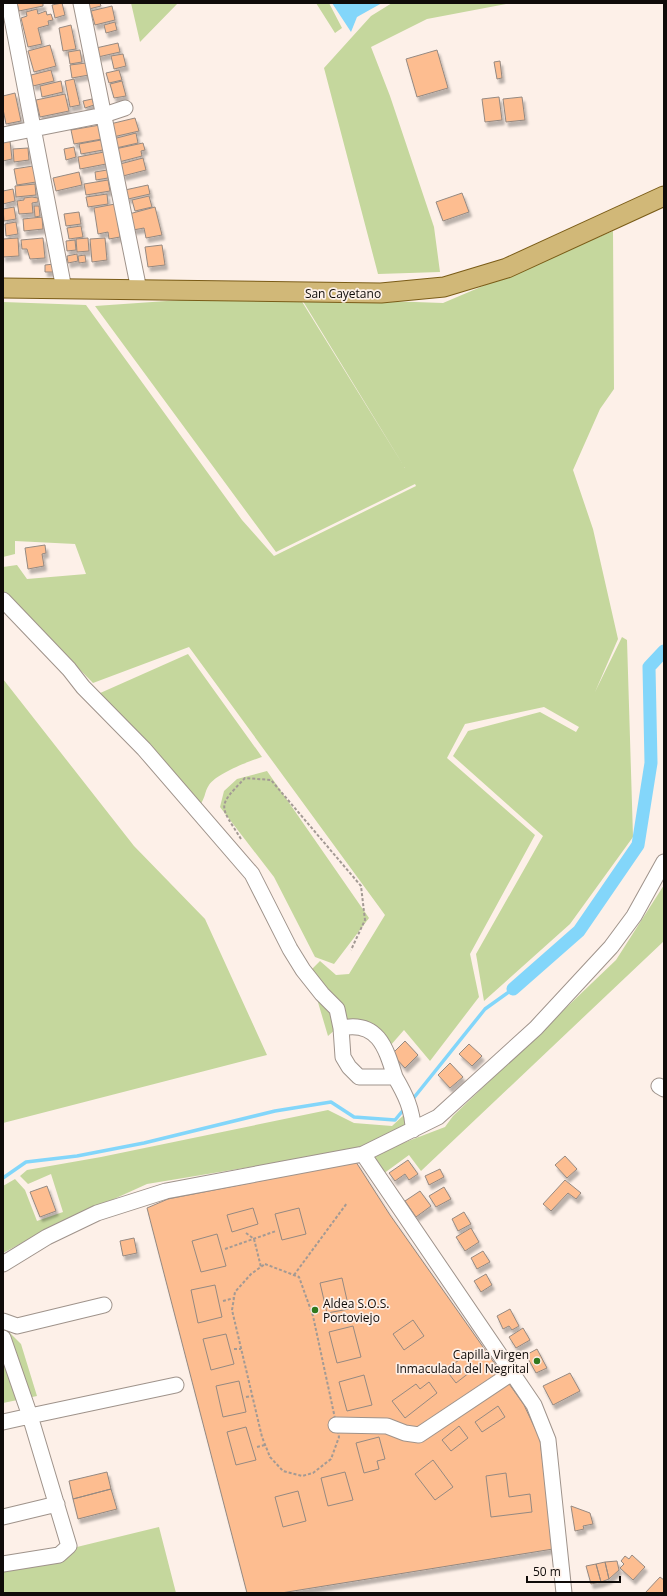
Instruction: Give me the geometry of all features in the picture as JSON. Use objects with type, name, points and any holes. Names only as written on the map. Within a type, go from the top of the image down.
[{"type":"main road","name":"San Cayetano","points":[[3,288],[382,293],[444,287],[507,268],[664,196]]},
{"type":"street","points":[[9,3],[64,289]]},
{"type":"street","points":[[81,3],[139,290]]},
{"type":"street","points":[[3,135],[104,115],[125,108]]},
{"type":"street","points":[[3,600],[69,669],[83,687],[144,749],[252,874],[298,963],[322,994],[337,1009],[341,1028],[343,1057],[354,1072],[359,1076],[371,1078],[395,1077]]},
{"type":"street","points":[[3,1264],[48,1237],[97,1213],[132,1201],[166,1191],[363,1154],[438,1117],[536,1028],[612,947],[634,916],[664,862]]},
{"type":"street","points":[[341,1028],[353,1025],[375,1034],[383,1042],[395,1077],[405,1095],[413,1117],[413,1130]]},
{"type":"street","points":[[363,1154],[534,1405],[548,1440],[564,1593]]},
{"type":"street","points":[[3,1321],[17,1326],[104,1306]]},
{"type":"street","points":[[3,1338],[30,1416],[68,1541],[67,1548],[59,1555],[3,1564]]},
{"type":"street","points":[[336,1425],[387,1426],[405,1433],[419,1435],[512,1373]]},
{"type":"street","points":[[3,1422],[176,1385]]},
{"type":"street","points":[[3,1517],[57,1504]]},
{"type":"path","points":[[243,842],[224,811],[224,803],[245,778],[271,780],[361,886],[365,920],[351,950]]},
{"type":"path","points":[[294,1275],[347,1203]]},
{"type":"path","points":[[226,1249],[276,1231]]},
{"type":"path","points":[[246,1233],[254,1239],[261,1267]]},
{"type":"path","points":[[265,1264],[299,1277],[313,1316],[339,1437],[331,1459],[313,1473],[302,1476],[283,1470],[270,1458],[252,1396],[232,1310],[235,1292],[251,1274],[261,1267],[265,1264]]},
{"type":"path","points":[[223,1300],[234,1298]]},
{"type":"path","points":[[234,1349],[241,1349]]},
{"type":"path","points":[[246,1397],[252,1396]]},
{"type":"path","points":[[257,1447],[265,1445]]},
{"type":"green space","points":[[131,3],[178,3],[140,42]]},
{"type":"green space","points":[[316,3],[329,3],[342,28],[335,33]]},
{"type":"green space","points":[[392,3],[511,3],[427,19],[371,47],[390,96],[434,227],[440,272],[378,274],[324,68],[371,16]]},
{"type":"green space","points":[[613,231],[614,389],[600,409],[573,470],[593,529],[618,639],[595,692],[622,637],[627,640],[633,837],[570,924],[484,1001],[476,954],[543,836],[453,756],[468,731],[540,712],[576,732],[579,727],[544,707],[465,724],[447,758],[535,835],[470,954],[479,997],[430,1061],[404,1030],[390,1046],[372,1032],[347,1019],[328,1036],[309,972],[320,961],[336,975],[349,974],[385,915],[189,647],[93,683],[3,591],[3,567],[17,565],[27,579],[86,574],[75,544],[15,541],[15,554],[3,557],[3,302],[86,305],[242,520],[274,556],[416,486],[415,484],[276,552],[95,306],[296,292],[405,468],[301,298],[443,303]]},
{"type":"green space","points":[[188,654],[262,757],[233,768],[213,781],[207,788],[202,802],[197,809],[98,694]]},
{"type":"green space","points":[[3,679],[134,846],[205,919],[267,1055],[3,1123]]},
{"type":"green space","points":[[267,771],[369,918],[334,964],[315,957],[274,877],[220,807],[224,791],[237,779]]},
{"type":"green space","points":[[664,885],[664,941],[421,1171],[409,1155],[383,1174],[369,1156],[445,1127],[453,1116],[616,960]]},
{"type":"green space","points":[[328,1110],[354,1123],[392,1126],[405,1114],[409,1130],[360,1149],[147,1184],[50,1228],[3,1253],[3,1186],[15,1179],[25,1190],[37,1221],[63,1212],[51,1174],[28,1184],[20,1176],[27,1170],[101,1157]]},
{"type":"green space","points":[[3,1326],[21,1344],[37,1396],[3,1403]]},
{"type":"green space","points":[[159,1527],[176,1593],[3,1593],[3,1565]]},
{"type":"water","points":[[332,3],[382,3],[357,17],[351,32]]},
{"type":"building","points":[[17,3],[43,3],[43,6],[19,11]]},
{"type":"building","points":[[62,3],[65,15],[55,18],[52,5]]},
{"type":"building","points":[[87,3],[100,3],[101,6],[89,9]]},
{"type":"building","points":[[112,6],[115,20],[95,25],[91,11]]},
{"type":"building","points":[[37,9],[38,14],[46,11],[47,15],[51,14],[53,20],[48,21],[49,25],[38,28],[42,44],[28,47],[21,18],[27,16],[26,12]]},
{"type":"building","points":[[115,22],[117,30],[106,33],[104,25]]},
{"type":"building","points":[[71,25],[76,49],[63,51],[59,28]]},
{"type":"building","points":[[118,43],[120,52],[98,57],[96,48]]},
{"type":"building","points":[[50,45],[56,66],[34,72],[28,51]]},
{"type":"building","points":[[80,50],[82,62],[70,64],[68,52]]},
{"type":"building","points":[[437,50],[448,88],[417,97],[406,59]]},
{"type":"building","points":[[123,54],[126,66],[114,69],[111,56]]},
{"type":"building","points":[[500,61],[502,78],[497,79],[494,62]]},
{"type":"building","points":[[86,63],[89,75],[72,78],[70,65]]},
{"type":"building","points":[[51,70],[54,81],[33,86],[31,75]]},
{"type":"building","points":[[119,70],[122,80],[109,83],[106,73]]},
{"type":"building","points":[[74,79],[80,105],[70,107],[65,81]]},
{"type":"building","points":[[61,81],[63,92],[42,97],[40,86]]},
{"type":"building","points":[[122,81],[126,96],[114,98],[110,84]]},
{"type":"building","points":[[15,93],[21,121],[6,124],[3,109],[3,96]]},
{"type":"building","points":[[65,94],[69,111],[40,117],[36,100]]},
{"type":"building","points":[[499,97],[502,120],[485,122],[482,99]]},
{"type":"building","points":[[522,97],[525,120],[506,122],[503,99]]},
{"type":"building","points":[[92,99],[94,105],[85,108],[83,101]]},
{"type":"building","points":[[135,118],[139,131],[113,137],[110,124]]},
{"type":"building","points":[[100,125],[102,139],[74,144],[71,130]]},
{"type":"building","points":[[136,133],[138,143],[116,148],[113,139]]},
{"type":"building","points":[[101,140],[103,150],[81,154],[79,144]]},
{"type":"building","points":[[10,141],[12,159],[3,161],[3,142]]},
{"type":"building","points":[[143,143],[145,150],[141,151],[142,156],[119,162],[115,149]]},
{"type":"building","points":[[74,147],[76,157],[66,160],[64,149]]},
{"type":"building","points":[[28,148],[29,160],[14,162],[13,149]]},
{"type":"building","points":[[104,152],[106,164],[80,169],[78,157]]},
{"type":"building","points":[[143,158],[146,170],[123,176],[120,164]]},
{"type":"building","points":[[33,166],[36,182],[17,185],[14,169]]},
{"type":"building","points":[[107,170],[108,178],[96,180],[95,172]]},
{"type":"building","points":[[79,172],[82,185],[56,191],[53,178]]},
{"type":"building","points":[[108,180],[110,191],[86,195],[84,184]]},
{"type":"building","points":[[35,184],[36,195],[16,197],[15,186]]},
{"type":"building","points":[[148,185],[150,194],[128,199],[125,190]]},
{"type":"building","points":[[13,189],[15,201],[3,204],[3,191]]},
{"type":"building","points":[[462,193],[469,212],[443,221],[436,202]]},
{"type":"building","points":[[107,194],[108,204],[88,207],[86,197]]},
{"type":"building","points":[[149,196],[152,207],[135,211],[132,200]]},
{"type":"building","points":[[32,197],[38,198],[38,202],[32,203],[33,213],[19,214],[17,201]]},
{"type":"building","points":[[115,204],[120,237],[109,239],[108,232],[98,234],[94,208]]},
{"type":"building","points":[[34,206],[39,206],[40,216],[35,217]]},
{"type":"building","points":[[14,207],[16,219],[4,221],[3,209]]},
{"type":"building","points":[[155,207],[162,235],[146,238],[144,228],[133,230],[129,214]]},
{"type":"building","points":[[79,212],[81,224],[66,226],[64,214]]},
{"type":"building","points":[[42,217],[43,229],[24,231],[23,219]]},
{"type":"building","points":[[16,222],[18,234],[6,236],[5,224]]},
{"type":"building","points":[[81,226],[83,237],[69,239],[67,228]]},
{"type":"building","points":[[18,238],[19,256],[3,257],[3,239]]},
{"type":"building","points":[[43,238],[45,258],[30,259],[27,249],[22,249],[21,240]]},
{"type":"building","points":[[88,238],[89,251],[77,252],[76,239]]},
{"type":"building","points":[[105,238],[107,260],[92,262],[90,239]]},
{"type":"building","points":[[75,240],[76,250],[67,251],[66,241]]},
{"type":"building","points":[[162,245],[165,265],[148,267],[145,247]]},
{"type":"building","points":[[77,254],[78,261],[68,263],[67,256]]},
{"type":"building","points":[[85,255],[86,262],[79,263],[78,256]]},
{"type":"building","points":[[54,264],[54,272],[45,272],[45,265]]},
{"type":"building","points":[[45,545],[46,553],[42,554],[44,566],[28,569],[25,548]]},
{"type":"building","points":[[405,1041],[418,1055],[405,1068],[392,1054]]},
{"type":"building","points":[[469,1044],[482,1056],[472,1066],[459,1054]]},
{"type":"building","points":[[450,1063],[463,1077],[450,1088],[438,1075]]},
{"type":"building","points":[[565,1156],[577,1169],[567,1178],[555,1165]]},
{"type":"building","points":[[408,1160],[418,1174],[409,1180],[405,1174],[395,1181],[389,1173]]},
{"type":"building","name":"Aldea S.O.S. Portoviejo","points":[[356,1162],[390,1215],[524,1405],[540,1439],[553,1549],[281,1593],[247,1593],[147,1208],[168,1199]]},
{"type":"building","points":[[440,1169],[444,1177],[429,1185],[425,1176]]},
{"type":"building","points":[[565,1180],[581,1193],[576,1199],[568,1193],[551,1211],[543,1204]]},
{"type":"building","points":[[47,1186],[56,1211],[40,1217],[30,1192]]},
{"type":"building","points":[[444,1187],[451,1199],[436,1207],[429,1196]]},
{"type":"building","points":[[420,1191],[431,1206],[416,1217],[405,1201]]},
{"type":"building","points":[[253,1208],[258,1224],[232,1232],[227,1215]]},
{"type":"building","points":[[299,1208],[306,1234],[282,1240],[275,1214]]},
{"type":"building","points":[[464,1212],[471,1224],[458,1231],[452,1219]]},
{"type":"building","points":[[471,1228],[479,1242],[465,1251],[456,1237]]},
{"type":"building","points":[[217,1234],[226,1266],[201,1272],[192,1241]]},
{"type":"building","points":[[134,1238],[137,1253],[123,1256],[120,1241]]},
{"type":"building","points":[[483,1251],[490,1262],[477,1269],[471,1258]]},
{"type":"building","points":[[486,1274],[492,1285],[481,1292],[474,1281]]},
{"type":"building","points":[[342,1278],[349,1309],[327,1313],[320,1283]]},
{"type":"building","points":[[215,1285],[222,1317],[198,1323],[191,1290]]},
{"type":"building","points":[[510,1309],[519,1326],[512,1330],[509,1326],[503,1329],[497,1316]]},
{"type":"building","points":[[413,1320],[424,1336],[404,1350],[393,1334]]},
{"type":"building","points":[[353,1326],[361,1357],[337,1363],[329,1332]]},
{"type":"building","points":[[523,1328],[530,1340],[516,1348],[509,1337]]},
{"type":"building","points":[[226,1334],[234,1364],[211,1370],[203,1339]]},
{"type":"building","name":"Capilla Virgen Inmaculada del Negrital","points":[[537,1349],[547,1368],[536,1373],[526,1355]]},
{"type":"building","points":[[464,1356],[474,1369],[456,1383],[446,1370]]},
{"type":"building","points":[[570,1373],[580,1391],[553,1405],[543,1386]]},
{"type":"building","points":[[364,1375],[372,1405],[347,1411],[339,1382]]},
{"type":"building","points":[[239,1381],[246,1412],[223,1417],[216,1386]]},
{"type":"building","points":[[429,1382],[437,1393],[405,1418],[392,1401],[416,1384],[420,1389]]},
{"type":"building","points":[[498,1406],[505,1417],[482,1432],[475,1422]]},
{"type":"building","points":[[459,1426],[468,1438],[451,1451],[442,1440]]},
{"type":"building","points":[[246,1427],[256,1460],[236,1465],[227,1432]]},
{"type":"building","points":[[379,1437],[385,1459],[377,1461],[379,1469],[364,1473],[356,1443]]},
{"type":"building","points":[[433,1460],[453,1487],[435,1500],[415,1474]]},
{"type":"building","points":[[107,1472],[111,1489],[73,1499],[69,1481]]},
{"type":"building","points":[[345,1472],[353,1500],[328,1506],[321,1478]]},
{"type":"building","points":[[506,1473],[509,1497],[530,1494],[532,1512],[491,1517],[486,1476]]},
{"type":"building","points":[[111,1489],[117,1509],[78,1519],[73,1499]]},
{"type":"building","points":[[298,1491],[306,1521],[283,1527],[275,1497]]},
{"type":"building","points":[[571,1506],[590,1513],[593,1524],[583,1526],[584,1529],[575,1531]]},
{"type":"building","points":[[632,1555],[645,1567],[633,1580],[620,1568],[624,1564],[621,1561],[625,1556],[629,1559]]},
{"type":"building","points":[[617,1561],[619,1570],[609,1579],[605,1562]]},
{"type":"building","points":[[605,1562],[609,1579],[601,1582],[596,1564]]},
{"type":"building","points":[[596,1564],[601,1582],[591,1584],[586,1566]]},
{"type":"building","points":[[660,1577],[664,1580],[664,1593],[645,1593]]},
{"type":"waterway","points":[[513,989],[579,931],[638,845],[651,763],[649,667],[664,651]]},
{"type":"waterway","points":[[412,1100],[485,1009],[513,989]]},
{"type":"waterway","points":[[3,1178],[26,1162],[77,1156],[144,1143],[275,1111],[331,1102],[354,1117],[395,1120],[405,1108]]},
{"type":"place","name":"Aldea S.O.S. Portoviejo","points":[[315,1310]]},
{"type":"place","name":"Capilla Virgen Inmaculada del Negrital","points":[[537,1361]]}]
